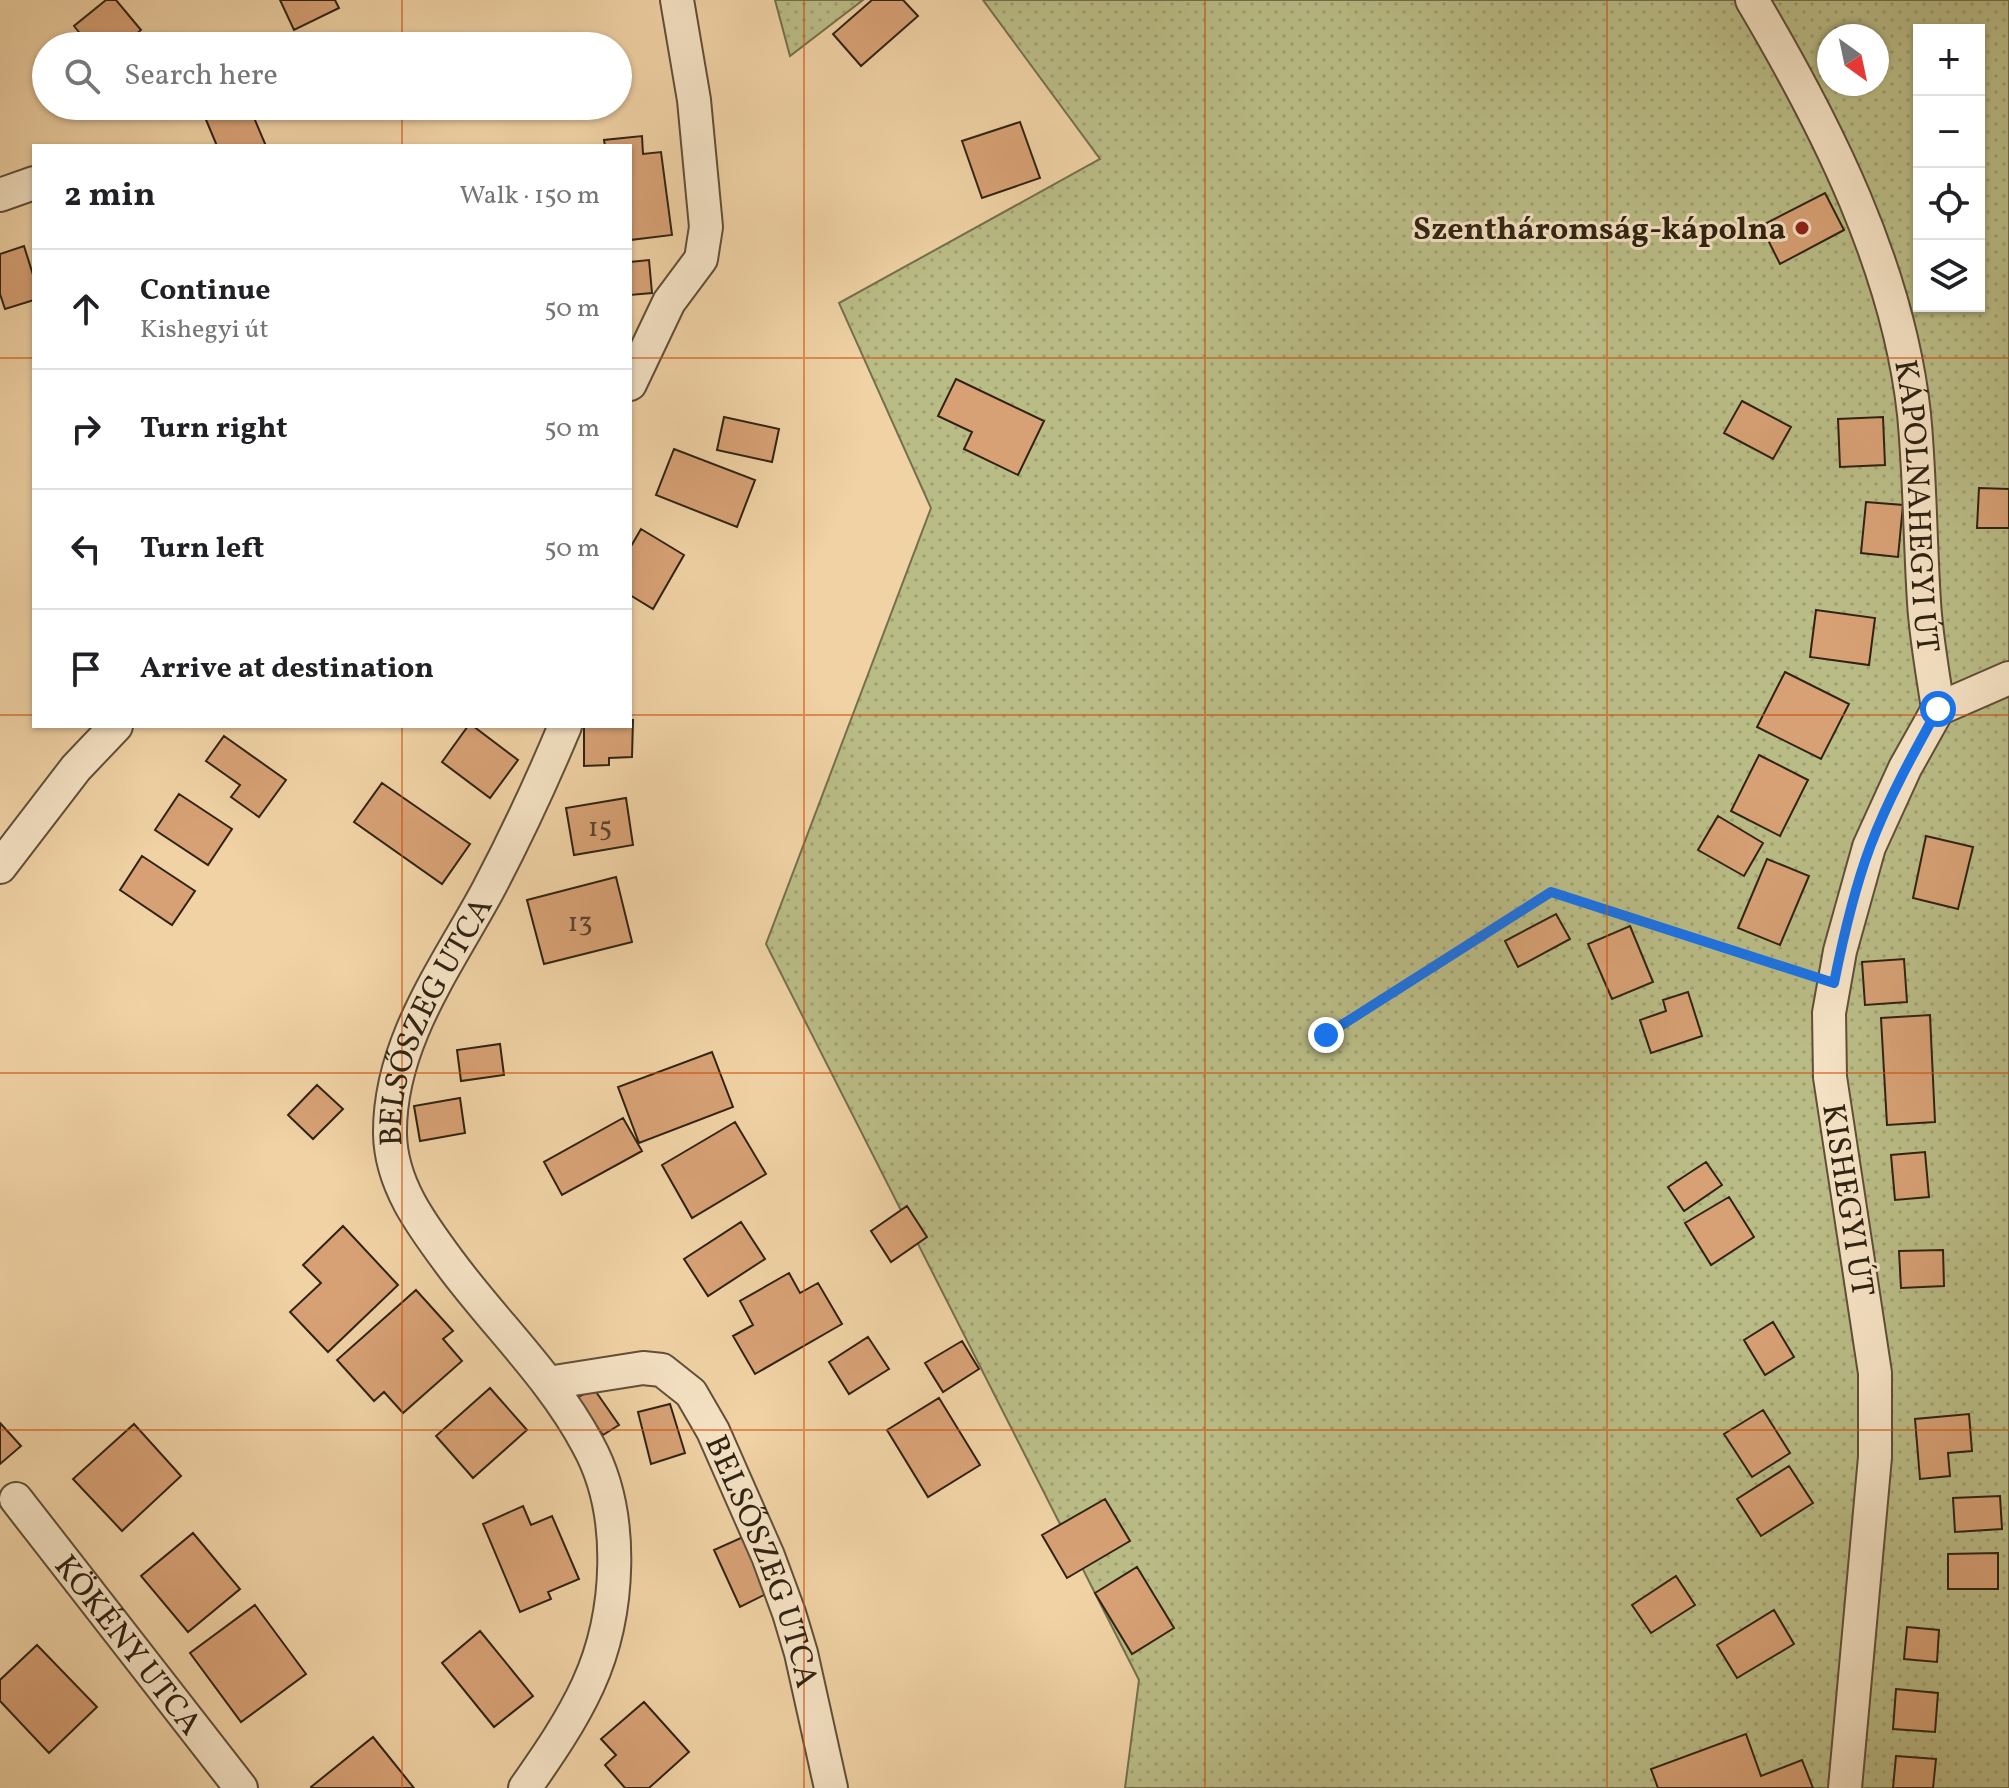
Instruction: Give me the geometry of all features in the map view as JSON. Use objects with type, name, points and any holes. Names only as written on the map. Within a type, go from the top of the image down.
[{"type":"street","points":[[632,380],[669,302],[701,259],[706,227],[694,100],[677,0]]},
{"type":"street","name":"KÁPOLNAHEGYI ÚT","points":[[1752,0],[1824,127],[1863,218],[1896,320],[1914,413],[1924,606],[1938,709]]},
{"type":"street","points":[[0,195],[32,184]]},
{"type":"street","points":[[632,329],[669,302]]},
{"type":"street","points":[[1938,709],[2009,678]]},
{"type":"street","name":"KISHEGYI ÚT","points":[[1845,1788],[1875,1457],[1875,1373],[1830,1077],[1829,1013],[1840,951],[1869,847],[1905,768],[1938,709]]},
{"type":"street","points":[[0,867],[76,768],[114,728]]},
{"type":"street","name":"BELSŐSZEG UTCA","points":[[525,1788],[561,1736],[589,1684],[604,1641],[613,1561],[610,1512],[590,1447],[548,1383],[464,1282],[407,1201],[394,1166],[390,1135],[400,1065],[416,1022],[432,986],[488,888],[564,728]]},
{"type":"street","name":"BELSŐSZEG UTCA","points":[[548,1383],[643,1368],[662,1370],[691,1393],[713,1431],[768,1556],[789,1613],[831,1788]]},
{"type":"street","name":"KÖKÉNY UTCA","points":[[16,1499],[241,1788]]},
{"type":"path","points":[[1326,1035],[1551,892],[1834,983]]},
{"type":"green space","points":[[775,0],[863,0],[790,56]]},
{"type":"green space","points":[[983,0],[2009,0],[2009,1788],[1125,1788],[1139,1680],[766,944],[931,508],[839,303],[1100,159]]},
{"type":"building","points":[[106,0],[116,0],[141,30],[79,32],[74,26]]},
{"type":"building","points":[[280,0],[335,0],[339,8],[294,30]]},
{"type":"building","points":[[872,0],[903,0],[918,16],[861,66],[833,34]]},
{"type":"building","points":[[206,120],[255,120],[265,144],[216,144]]},
{"type":"building","points":[[1020,122],[1040,178],[982,198],[962,141]]},
{"type":"building","points":[[642,136],[643,154],[661,152],[672,235],[632,240],[632,144],[605,144],[604,140]]},
{"type":"building","name":"Szentháromság-kápolna","points":[[1825,193],[1844,230],[1780,264],[1761,226]]},
{"type":"building","points":[[24,246],[32,272],[32,301],[5,309],[0,294],[0,254]]},
{"type":"building","points":[[649,260],[652,293],[632,295],[632,262]]},
{"type":"building","points":[[956,379],[1044,421],[1018,475],[964,449],[972,432],[938,416]]},
{"type":"building","points":[[1742,401],[1791,427],[1773,459],[1724,433]]},
{"type":"building","points":[[724,417],[779,429],[772,462],[717,450]]},
{"type":"building","points":[[1883,417],[1885,465],[1840,467],[1838,419]]},
{"type":"building","points":[[674,449],[755,480],[737,527],[656,495]]},
{"type":"building","points":[[1979,488],[2009,489],[2009,528],[1977,528]]},
{"type":"building","points":[[1866,502],[1903,505],[1898,557],[1861,553]]},
{"type":"building","points":[[641,529],[684,555],[653,609],[632,596],[632,545]]},
{"type":"building","points":[[1816,610],[1875,618],[1869,665],[1810,657]]},
{"type":"building","points":[[1785,672],[1849,704],[1821,759],[1757,727]]},
{"type":"building","points":[[633,720],[632,757],[609,758],[609,765],[584,766],[584,728],[632,728]]},
{"type":"building","points":[[467,728],[476,728],[518,760],[490,798],[442,762]]},
{"type":"building","points":[[224,736],[286,780],[259,817],[231,797],[240,785],[206,761]]},
{"type":"building","points":[[1759,755],[1808,780],[1780,836],[1731,811]]},
{"type":"building","points":[[382,783],[470,844],[442,884],[354,822]]},
{"type":"building","points":[[179,794],[232,829],[208,865],[155,830]]},
{"type":"building","points":[[626,798],[633,845],[574,855],[566,808]]},
{"type":"building","points":[[1718,816],[1763,843],[1744,876],[1698,850]]},
{"type":"building","points":[[1926,836],[1973,847],[1958,909],[1913,898]]},
{"type":"building","points":[[142,856],[195,891],[172,925],[120,890]]},
{"type":"building","points":[[1767,859],[1809,876],[1780,945],[1738,928]]},
{"type":"building","points":[[616,877],[632,942],[544,964],[527,900]]},
{"type":"building","points":[[1556,914],[1570,939],[1518,967],[1505,941]]},
{"type":"building","points":[[1630,926],[1653,982],[1612,999],[1588,944]]},
{"type":"building","points":[[1904,959],[1907,1002],[1865,1005],[1862,962]]},
{"type":"building","points":[[1688,992],[1702,1036],[1651,1053],[1640,1020],[1666,1011],[1663,1000]]},
{"type":"building","points":[[1930,1015],[1935,1122],[1887,1125],[1881,1018]]},
{"type":"building","points":[[500,1044],[504,1075],[461,1081],[457,1050]]},
{"type":"building","points":[[712,1052],[733,1107],[639,1143],[618,1087]]},
{"type":"building","points":[[317,1085],[343,1109],[313,1139],[288,1115]]},
{"type":"building","points":[[460,1098],[465,1133],[420,1141],[414,1106]]},
{"type":"building","points":[[623,1118],[642,1151],[562,1195],[544,1162]]},
{"type":"building","points":[[735,1122],[766,1174],[692,1218],[662,1165]]},
{"type":"building","points":[[1925,1152],[1929,1197],[1895,1200],[1891,1155]]},
{"type":"building","points":[[1706,1162],[1722,1185],[1684,1211],[1668,1187]]},
{"type":"building","points":[[1729,1197],[1754,1237],[1711,1265],[1685,1223]]},
{"type":"building","points":[[907,1206],[927,1237],[891,1262],[871,1231]]},
{"type":"building","points":[[741,1222],[765,1259],[708,1296],[684,1259]]},
{"type":"building","points":[[343,1226],[398,1285],[328,1352],[290,1312],[321,1283],[303,1265]]},
{"type":"building","points":[[1943,1250],[1944,1286],[1901,1288],[1899,1251]]},
{"type":"building","points":[[789,1273],[800,1293],[818,1283],[842,1324],[755,1374],[733,1336],[753,1325],[740,1301]]},
{"type":"building","points":[[416,1290],[453,1331],[443,1339],[462,1361],[403,1413],[384,1392],[374,1401],[337,1360]]},
{"type":"building","points":[[1773,1322],[1794,1357],[1765,1375],[1744,1340]]},
{"type":"building","points":[[868,1337],[889,1369],[849,1394],[829,1362]]},
{"type":"building","points":[[962,1341],[979,1369],[943,1392],[925,1363]]},
{"type":"building","points":[[490,1388],[527,1430],[473,1478],[436,1436]]},
{"type":"building","points":[[594,1389],[619,1425],[603,1435],[576,1398]]},
{"type":"building","points":[[939,1398],[980,1465],[928,1497],[887,1430]]},
{"type":"building","points":[[670,1404],[685,1453],[651,1464],[638,1412]]},
{"type":"building","points":[[1763,1410],[1790,1453],[1752,1477],[1724,1434]]},
{"type":"building","points":[[1969,1414],[1972,1451],[1948,1453],[1950,1476],[1920,1479],[1915,1419]]},
{"type":"building","points":[[0,1423],[21,1446],[0,1464]]},
{"type":"building","points":[[134,1424],[181,1476],[122,1531],[73,1479]]},
{"type":"building","points":[[1789,1466],[1813,1503],[1761,1536],[1737,1499]]},
{"type":"building","points":[[2000,1496],[2002,1529],[1955,1532],[1953,1498]]},
{"type":"building","points":[[1105,1499],[1130,1541],[1067,1578],[1042,1535]]},
{"type":"building","points":[[523,1506],[531,1525],[552,1516],[579,1579],[548,1592],[551,1599],[520,1612],[483,1524]]},
{"type":"building","points":[[193,1533],[240,1589],[188,1632],[141,1576]]},
{"type":"building","points":[[743,1537],[768,1593],[740,1607],[714,1550]]},
{"type":"building","points":[[1998,1553],[1998,1589],[1948,1589],[1948,1554]]},
{"type":"building","points":[[1137,1567],[1174,1628],[1132,1654],[1095,1593]]},
{"type":"building","points":[[1676,1576],[1695,1605],[1651,1633],[1632,1605]]},
{"type":"building","points":[[255,1605],[306,1674],[241,1722],[190,1653]]},
{"type":"building","points":[[1774,1610],[1794,1644],[1737,1678],[1717,1645]]},
{"type":"building","points":[[1907,1627],[1939,1630],[1937,1662],[1904,1659]]},
{"type":"building","points":[[480,1631],[533,1696],[494,1727],[442,1663]]},
{"type":"building","points":[[37,1645],[97,1707],[49,1753],[0,1701],[0,1680]]},
{"type":"building","points":[[1896,1689],[1938,1693],[1935,1732],[1893,1729]]},
{"type":"building","points":[[644,1702],[689,1752],[649,1788],[625,1788],[605,1765],[616,1755],[601,1739]]},
{"type":"building","points":[[1746,1734],[1761,1776],[1802,1760],[1813,1788],[1658,1788],[1651,1769]]},
{"type":"building","points":[[373,1737],[414,1788],[311,1788],[311,1787]]},
{"type":"building","points":[[1896,1756],[1936,1759],[1933,1788],[1893,1788]]},
{"type":"place","name":"Szentháromság-kápolna","points":[[1802,228]]},
{"type":"route","points":[[1326,1035],[1551,892],[1834,983],[1869,847],[1905,768],[1938,709]]}]
